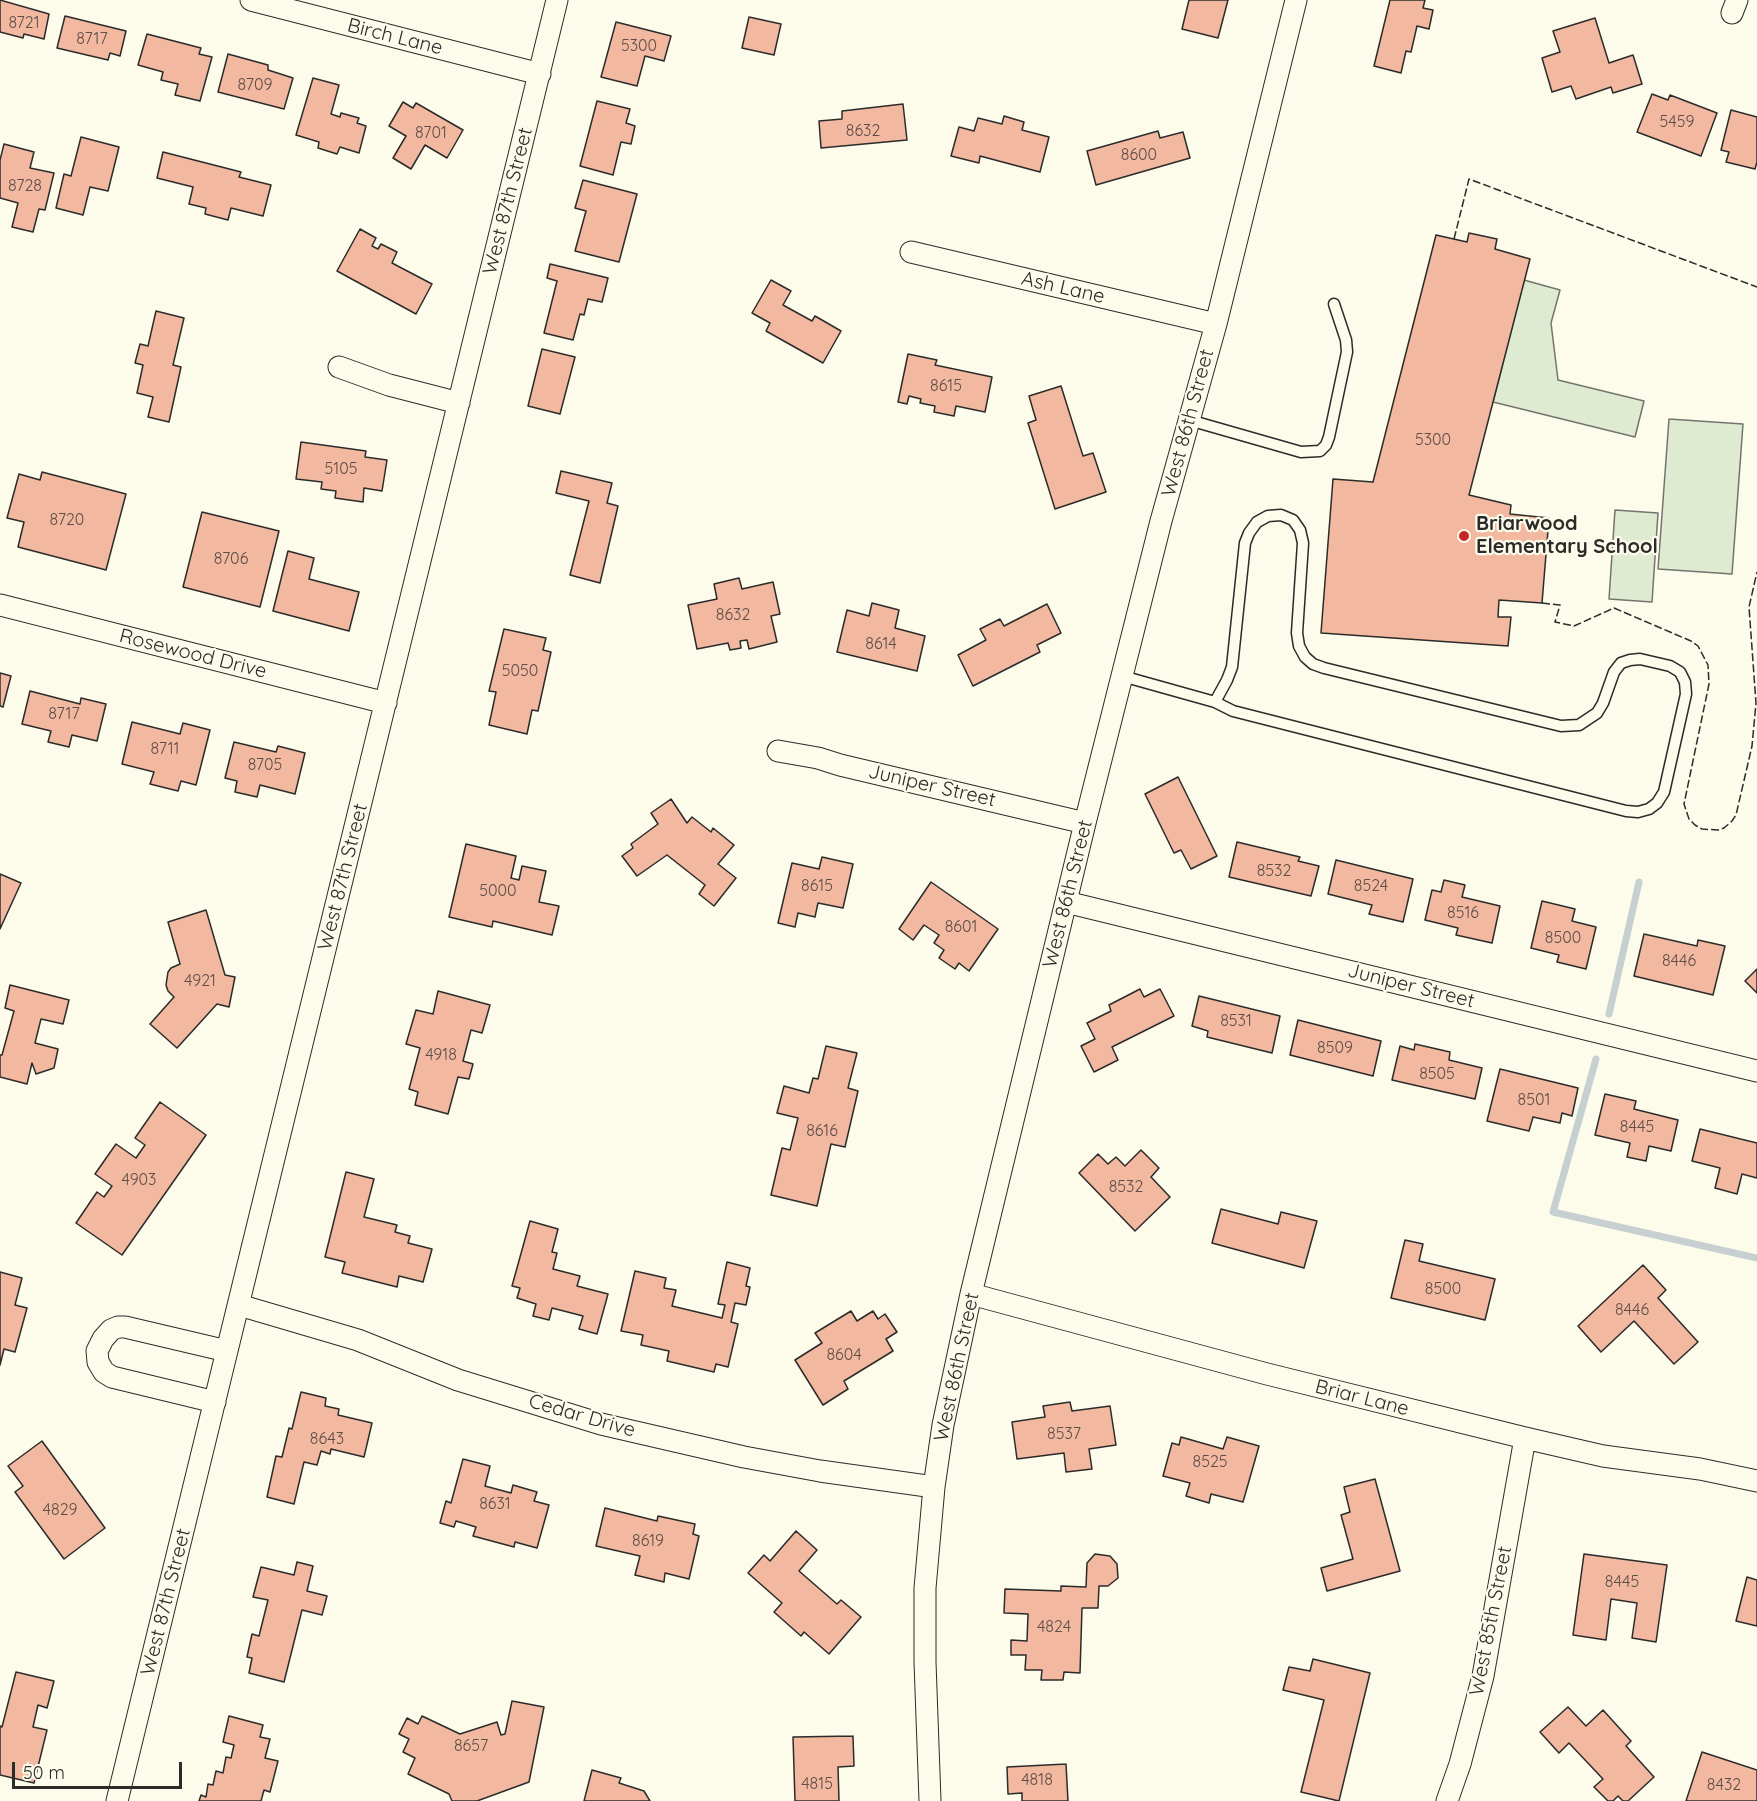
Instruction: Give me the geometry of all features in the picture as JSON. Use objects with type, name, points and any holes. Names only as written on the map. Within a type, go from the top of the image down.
[{"type":"street","name":"Birch Lane","points":[[251,0],[540,74]]},
{"type":"street","name":"West 87th Street","points":[[117,1801],[557,0]]},
{"type":"street","name":"West 86th Street","points":[[930,1801],[925,1598],[934,1487],[943,1425],[971,1294],[1085,823],[1161,521],[1216,324],[1296,0]]},
{"type":"street","name":"Ash Lane","points":[[911,252],[1216,324]]},
{"type":"street","points":[[339,367],[389,385],[459,402]]},
{"type":"street","name":"Rosewood Drive","points":[[0,605],[386,703]]},
{"type":"street","name":"Juniper Street","points":[[778,751],[818,758],[1085,823]]},
{"type":"street","name":"Juniper Street","points":[[1066,902],[1757,1071]]},
{"type":"street","name":"Briar Lane","points":[[971,1294],[1267,1374],[1525,1438],[1603,1456],[1700,1469],[1757,1481]]},
{"type":"street","name":"Cedar Drive","points":[[239,1305],[358,1340],[458,1380],[601,1424],[755,1459],[820,1471],[934,1487]]},
{"type":"street","points":[[214,1402],[112,1377],[104,1372],[97,1351],[111,1330],[125,1327],[227,1351]]},
{"type":"street","name":"West 85th Street","points":[[1447,1801],[1460,1764],[1483,1676],[1525,1438]]},
{"type":"lane","points":[[1189,420],[1301,452],[1320,451],[1326,445],[1329,437],[1347,352],[1346,339],[1334,304]]},
{"type":"lane","points":[[1122,676],[1215,702],[1233,711],[1626,811],[1638,812],[1649,809],[1657,803],[1664,792],[1686,694],[1685,682],[1680,672],[1670,666],[1641,659],[1630,660],[1620,663],[1614,672],[1603,704],[1597,713],[1579,725],[1561,726],[1324,669],[1312,664],[1299,646],[1297,633],[1303,543],[1300,530],[1293,520],[1281,515],[1268,516],[1257,522],[1245,543],[1232,667],[1215,702]]},
{"type":"green space","points":[[1524,280],[1560,290],[1551,323],[1558,380],[1644,401],[1635,437],[1493,402]]},
{"type":"green space","points":[[1669,419],[1743,424],[1732,574],[1658,569]]},
{"type":"green space","points":[[1615,510],[1658,513],[1652,602],[1609,599]]},
{"type":"building","points":[[0,0],[49,14],[44,39],[24,34],[23,38],[0,32]]},
{"type":"building","points":[[1189,0],[1228,0],[1218,38],[1182,29]]},
{"type":"building","points":[[1390,0],[1425,0],[1423,8],[1433,10],[1429,29],[1417,26],[1411,52],[1406,51],[1401,73],[1374,66]]},
{"type":"building","points":[[65,16],[126,31],[120,56],[110,53],[108,60],[57,48]]},
{"type":"building","points":[[749,17],[781,24],[774,55],[742,48]]},
{"type":"building","points":[[1595,18],[1609,63],[1633,55],[1642,84],[1613,93],[1611,87],[1576,99],[1571,86],[1552,92],[1542,58],[1560,52],[1553,31]]},
{"type":"building","points":[[616,22],[671,36],[664,61],[645,56],[637,86],[601,77]]},
{"type":"building","points":[[147,34],[201,48],[199,54],[212,57],[200,101],[175,95],[178,84],[161,80],[163,72],[138,65]]},
{"type":"building","points":[[228,54],[268,65],[268,70],[293,78],[284,109],[218,92]]},
{"type":"building","points":[[313,78],[339,85],[331,114],[340,117],[341,113],[359,118],[357,123],[366,126],[359,153],[340,147],[337,154],[318,148],[319,142],[296,135]]},
{"type":"building","points":[[1652,94],[1668,100],[1670,95],[1717,113],[1701,156],[1637,132]]},
{"type":"building","points":[[597,101],[630,109],[626,123],[635,126],[631,144],[621,142],[613,175],[580,166]]},
{"type":"building","points":[[403,102],[413,108],[416,103],[463,130],[447,158],[425,145],[411,169],[393,158],[406,136],[389,126]]},
{"type":"building","points":[[903,104],[907,140],[821,148],[819,121],[842,119],[842,111]]},
{"type":"building","points":[[1731,110],[1757,117],[1755,169],[1726,162],[1729,152],[1721,150]]},
{"type":"building","points":[[1004,116],[1024,122],[1022,130],[1049,137],[1040,172],[980,156],[979,163],[951,156],[959,127],[974,131],[978,118],[1002,124]]},
{"type":"building","points":[[1158,131],[1160,138],[1183,132],[1190,158],[1096,185],[1087,151]]},
{"type":"building","points":[[81,137],[119,147],[108,191],[90,187],[83,215],[56,208],[64,174],[71,176]]},
{"type":"building","points":[[4,144],[34,152],[30,168],[54,173],[45,210],[39,209],[33,232],[12,227],[18,203],[0,198],[0,160]]},
{"type":"building","points":[[163,152],[241,172],[239,177],[271,185],[263,216],[231,208],[228,220],[205,214],[206,208],[189,204],[193,187],[157,178]]},
{"type":"building","points":[[583,180],[637,194],[619,262],[575,251],[586,211],[575,208]]},
{"type":"building","points":[[360,229],[376,238],[372,246],[378,249],[381,244],[397,252],[392,263],[432,284],[416,314],[337,271]]},
{"type":"building","name":"Briarwood Elementary School","points":[[1469,233],[1497,239],[1495,249],[1530,259],[1469,495],[1511,505],[1510,514],[1549,518],[1542,603],[1499,600],[1498,617],[1511,617],[1508,646],[1321,633],[1333,479],[1373,482],[1436,235],[1467,242]]},
{"type":"building","points":[[550,264],[608,278],[602,302],[588,299],[584,315],[580,314],[573,340],[544,333],[557,281],[547,278]]},
{"type":"building","points":[[771,280],[791,291],[783,305],[812,321],[815,316],[841,331],[823,363],[766,331],[770,323],[752,313]]},
{"type":"building","points":[[156,311],[184,318],[173,365],[181,367],[169,422],[148,417],[153,397],[137,393],[143,365],[135,363],[140,344],[148,346]]},
{"type":"building","points":[[542,349],[575,357],[560,414],[528,406]]},
{"type":"building","points":[[908,354],[937,360],[935,365],[992,377],[985,412],[956,406],[954,416],[934,412],[935,406],[920,403],[921,399],[909,396],[907,404],[898,402]]},
{"type":"building","points":[[1061,386],[1083,456],[1093,453],[1106,492],[1055,509],[1028,423],[1036,420],[1029,396]]},
{"type":"building","points":[[301,442],[366,451],[365,457],[387,460],[382,491],[364,488],[363,502],[335,498],[336,491],[321,489],[322,482],[296,479]]},
{"type":"building","points":[[561,471],[612,483],[607,503],[618,506],[600,583],[570,575],[589,501],[556,493]]},
{"type":"building","points":[[42,472],[126,494],[106,570],[18,547],[24,522],[7,518],[19,474],[40,480]]},
{"type":"building","points":[[202,512],[279,531],[260,607],[183,587]]},
{"type":"building","points":[[288,551],[314,558],[309,579],[359,592],[349,631],[273,611]]},
{"type":"building","points":[[739,578],[742,589],[773,582],[780,614],[771,616],[777,642],[749,649],[747,640],[740,641],[741,648],[730,650],[728,643],[697,649],[688,605],[717,599],[714,584]]},
{"type":"building","points":[[872,603],[899,610],[895,628],[925,636],[917,671],[837,652],[847,610],[869,616]]},
{"type":"building","points":[[1047,604],[1061,633],[1037,645],[1040,652],[973,686],[958,655],[986,640],[980,629],[1000,619],[1004,626]]},
{"type":"building","points":[[504,629],[546,638],[543,650],[551,652],[538,711],[532,710],[527,734],[489,725],[496,692],[489,691]]},
{"type":"building","points":[[0,673],[11,676],[3,707],[0,706]]},
{"type":"building","points":[[30,691],[80,704],[81,698],[106,704],[97,741],[72,735],[69,747],[48,742],[51,731],[22,724]]},
{"type":"building","points":[[132,722],[180,734],[183,723],[210,730],[196,785],[181,781],[178,791],[150,784],[154,772],[122,764]]},
{"type":"building","points":[[234,742],[276,752],[278,746],[305,753],[295,794],[260,785],[257,797],[235,792],[237,781],[225,778]]},
{"type":"building","points":[[1178,777],[1217,856],[1191,869],[1181,850],[1174,853],[1145,794]]},
{"type":"building","points":[[671,799],[687,823],[692,817],[711,832],[713,828],[734,845],[718,864],[736,878],[714,906],[699,894],[705,885],[667,855],[637,876],[622,856],[633,848],[631,844],[658,824],[651,813]]},
{"type":"building","points":[[1237,842],[1300,857],[1298,861],[1319,866],[1311,896],[1229,877]]},
{"type":"building","points":[[466,844],[516,856],[511,878],[519,880],[522,866],[546,871],[539,902],[559,906],[552,935],[493,921],[492,927],[449,917]]},
{"type":"building","points":[[822,857],[853,864],[843,908],[818,903],[815,917],[798,913],[795,927],[778,923],[792,863],[819,869]]},
{"type":"building","points":[[1336,860],[1413,879],[1403,922],[1369,914],[1372,905],[1328,894]]},
{"type":"building","points":[[0,874],[21,883],[0,929]]},
{"type":"building","points":[[1444,880],[1465,885],[1462,897],[1500,906],[1492,943],[1456,935],[1458,928],[1425,920],[1432,890],[1441,892]]},
{"type":"building","points":[[931,882],[998,929],[969,971],[959,963],[955,969],[939,958],[944,950],[934,943],[939,935],[924,925],[913,940],[899,929]]},
{"type":"building","points":[[1542,901],[1575,909],[1572,921],[1596,927],[1586,969],[1557,962],[1559,955],[1531,948]]},
{"type":"building","points":[[206,910],[225,975],[235,977],[229,1007],[217,1004],[177,1048],[150,1024],[174,997],[166,985],[168,972],[180,964],[168,922]]},
{"type":"building","points":[[1644,934],[1697,946],[1698,940],[1725,946],[1713,995],[1634,976]]},
{"type":"building","points":[[1757,969],[1757,993],[1745,981]]},
{"type":"building","points":[[10,985],[69,1000],[63,1024],[41,1019],[35,1043],[58,1049],[54,1068],[36,1074],[32,1063],[27,1084],[0,1077],[0,1055],[2,1055],[14,1011],[5,1008]]},
{"type":"building","points":[[1140,989],[1144,997],[1160,989],[1174,1016],[1112,1047],[1118,1060],[1094,1072],[1081,1046],[1095,1039],[1087,1023],[1111,1011],[1109,1005]]},
{"type":"building","points":[[438,991],[490,1005],[482,1033],[471,1030],[463,1061],[473,1064],[469,1079],[458,1077],[448,1114],[415,1105],[418,1092],[409,1089],[420,1048],[406,1044],[416,1010],[433,1014]]},
{"type":"building","points":[[1199,996],[1280,1016],[1272,1053],[1207,1037],[1208,1031],[1192,1026]]},
{"type":"building","points":[[1298,1020],[1381,1041],[1373,1076],[1290,1055]]},
{"type":"building","points":[[1415,1044],[1450,1052],[1449,1060],[1482,1068],[1475,1099],[1392,1080],[1400,1046],[1414,1050]]},
{"type":"building","points":[[826,1046],[857,1053],[848,1088],[858,1091],[845,1147],[831,1144],[817,1206],[771,1195],[782,1148],[790,1150],[798,1118],[777,1113],[784,1086],[809,1093],[813,1078],[818,1079]]},
{"type":"building","points":[[1500,1069],[1578,1088],[1572,1116],[1562,1113],[1560,1123],[1533,1117],[1529,1131],[1487,1121]]},
{"type":"building","points":[[1605,1094],[1636,1101],[1634,1109],[1678,1120],[1671,1151],[1649,1146],[1646,1161],[1627,1157],[1630,1143],[1595,1135]]},
{"type":"building","points":[[160,1102],[206,1135],[122,1255],[76,1223],[97,1192],[104,1197],[112,1186],[95,1174],[116,1144],[136,1158],[145,1145],[135,1138]]},
{"type":"building","points":[[1700,1129],[1757,1143],[1757,1178],[1742,1174],[1737,1194],[1715,1188],[1720,1168],[1692,1161]]},
{"type":"building","points":[[1141,1150],[1159,1168],[1151,1177],[1170,1197],[1135,1231],[1079,1173],[1098,1154],[1108,1164],[1116,1157],[1125,1166]]},
{"type":"building","points":[[346,1172],[374,1179],[364,1217],[397,1225],[395,1232],[410,1236],[408,1243],[432,1249],[423,1282],[399,1276],[397,1287],[342,1273],[345,1262],[325,1257]]},
{"type":"building","points":[[1221,1209],[1278,1224],[1281,1212],[1317,1221],[1304,1268],[1212,1243]]},
{"type":"building","points":[[530,1221],[558,1229],[552,1252],[557,1253],[553,1269],[580,1276],[577,1286],[608,1294],[597,1334],[579,1329],[583,1316],[552,1308],[549,1320],[533,1316],[536,1304],[517,1298],[520,1288],[512,1286]]},
{"type":"building","points":[[1405,1240],[1423,1244],[1419,1261],[1495,1279],[1485,1320],[1391,1298]]},
{"type":"building","points":[[727,1262],[750,1268],[746,1286],[750,1287],[746,1305],[735,1303],[731,1322],[738,1324],[728,1367],[716,1364],[714,1372],[667,1361],[669,1351],[641,1345],[643,1335],[621,1331],[635,1271],[666,1278],[664,1288],[676,1290],[672,1306],[722,1318],[725,1305],[718,1304]]},
{"type":"building","points":[[1643,1265],[1666,1290],[1658,1298],[1698,1342],[1674,1364],[1634,1321],[1601,1352],[1578,1326]]},
{"type":"building","points":[[0,1272],[22,1278],[15,1305],[27,1308],[15,1352],[4,1349],[0,1365]]},
{"type":"building","points":[[851,1311],[857,1321],[873,1311],[878,1319],[885,1314],[897,1332],[886,1339],[893,1351],[844,1381],[848,1389],[823,1405],[795,1360],[822,1343],[815,1333]]},
{"type":"building","points":[[301,1392],[326,1398],[325,1406],[339,1409],[338,1415],[372,1423],[364,1457],[331,1449],[330,1454],[321,1451],[317,1465],[304,1462],[294,1504],[267,1497],[276,1456],[282,1457]]},
{"type":"building","points":[[1070,1402],[1072,1411],[1110,1406],[1116,1445],[1089,1449],[1092,1469],[1066,1472],[1064,1453],[1017,1459],[1012,1422],[1045,1417],[1043,1406]]},
{"type":"building","points":[[1181,1437],[1223,1449],[1227,1437],[1259,1446],[1243,1502],[1211,1494],[1209,1503],[1186,1496],[1190,1483],[1163,1476],[1172,1443],[1179,1445]]},
{"type":"building","points":[[42,1441],[105,1528],[64,1559],[15,1492],[23,1486],[8,1466]]},
{"type":"building","points":[[463,1459],[490,1466],[485,1486],[511,1493],[513,1485],[537,1492],[534,1501],[549,1505],[537,1548],[515,1542],[514,1547],[473,1536],[476,1527],[456,1521],[454,1527],[440,1523],[446,1501],[451,1503]]},
{"type":"building","points":[[1375,1479],[1400,1571],[1327,1591],[1321,1568],[1353,1559],[1341,1515],[1350,1512],[1344,1487]]},
{"type":"building","points":[[605,1508],[657,1521],[658,1516],[695,1524],[693,1534],[699,1536],[689,1579],[665,1573],[664,1582],[635,1575],[640,1556],[596,1546]]},
{"type":"building","points":[[796,1531],[817,1550],[799,1571],[837,1604],[841,1600],[861,1617],[829,1654],[804,1632],[801,1636],[774,1612],[782,1603],[748,1573],[764,1555],[770,1561]]},
{"type":"building","points":[[1095,1554],[1110,1556],[1117,1564],[1118,1578],[1108,1586],[1099,1586],[1098,1608],[1082,1608],[1080,1673],[1064,1672],[1063,1680],[1041,1680],[1042,1670],[1025,1670],[1026,1655],[1011,1655],[1011,1640],[1027,1641],[1028,1614],[1004,1613],[1005,1589],[1061,1591],[1061,1586],[1086,1587],[1087,1563]]},
{"type":"building","points":[[1584,1554],[1667,1565],[1656,1642],[1632,1638],[1637,1603],[1611,1599],[1606,1640],[1573,1635]]},
{"type":"building","points":[[297,1562],[313,1566],[307,1591],[327,1596],[322,1615],[302,1610],[284,1682],[249,1673],[252,1658],[247,1657],[252,1634],[259,1636],[268,1600],[253,1597],[261,1567],[294,1575]]},
{"type":"building","points":[[1747,1577],[1757,1580],[1757,1626],[1736,1621]]},
{"type":"building","points":[[1313,1659],[1370,1673],[1339,1801],[1301,1792],[1324,1700],[1283,1690],[1289,1667],[1310,1671]]},
{"type":"building","points":[[16,1672],[54,1681],[47,1708],[38,1705],[33,1727],[47,1730],[34,1783],[0,1775],[0,1726],[2,1727]]},
{"type":"building","points":[[512,1701],[544,1707],[529,1782],[477,1801],[452,1801],[449,1794],[408,1774],[415,1758],[403,1752],[409,1739],[399,1734],[407,1718],[418,1724],[422,1716],[460,1734],[497,1722],[501,1735],[505,1734]]},
{"type":"building","points":[[1568,1707],[1586,1726],[1603,1710],[1631,1741],[1626,1746],[1654,1777],[1628,1801],[1623,1801],[1618,1796],[1613,1801],[1608,1801],[1594,1787],[1603,1779],[1569,1743],[1559,1753],[1540,1732]]},
{"type":"building","points":[[229,1716],[263,1725],[260,1737],[270,1739],[265,1758],[278,1761],[270,1792],[264,1790],[261,1801],[199,1801],[201,1795],[206,1797],[208,1784],[213,1785],[216,1771],[223,1773],[226,1757],[231,1758],[234,1745],[223,1742]]},
{"type":"building","points":[[853,1736],[854,1766],[838,1767],[839,1801],[795,1801],[793,1737]]},
{"type":"building","points":[[1702,1752],[1757,1770],[1757,1801],[1686,1801]]},
{"type":"building","points":[[1066,1764],[1068,1801],[1022,1801],[1022,1793],[1008,1794],[1007,1767]]},
{"type":"building","points":[[592,1770],[621,1778],[619,1783],[644,1791],[650,1801],[584,1801]]},
{"type":"waterway","points":[[1609,1014],[1639,882]]},
{"type":"waterway","points":[[1596,1059],[1553,1212],[1757,1258]]},
{"type":"fence","points":[[1454,239],[1469,179],[1757,287]]},
{"type":"fence","points":[[1542,603],[1560,605],[1555,622],[1574,626],[1614,608],[1698,646],[1708,665],[1709,684],[1684,804],[1689,819],[1695,825],[1702,829],[1718,830],[1724,828],[1736,815],[1752,746],[1756,703],[1749,607],[1757,572]]},
{"type":"place","name":"Briarwood Elementary School","points":[[1464,536]]}]
